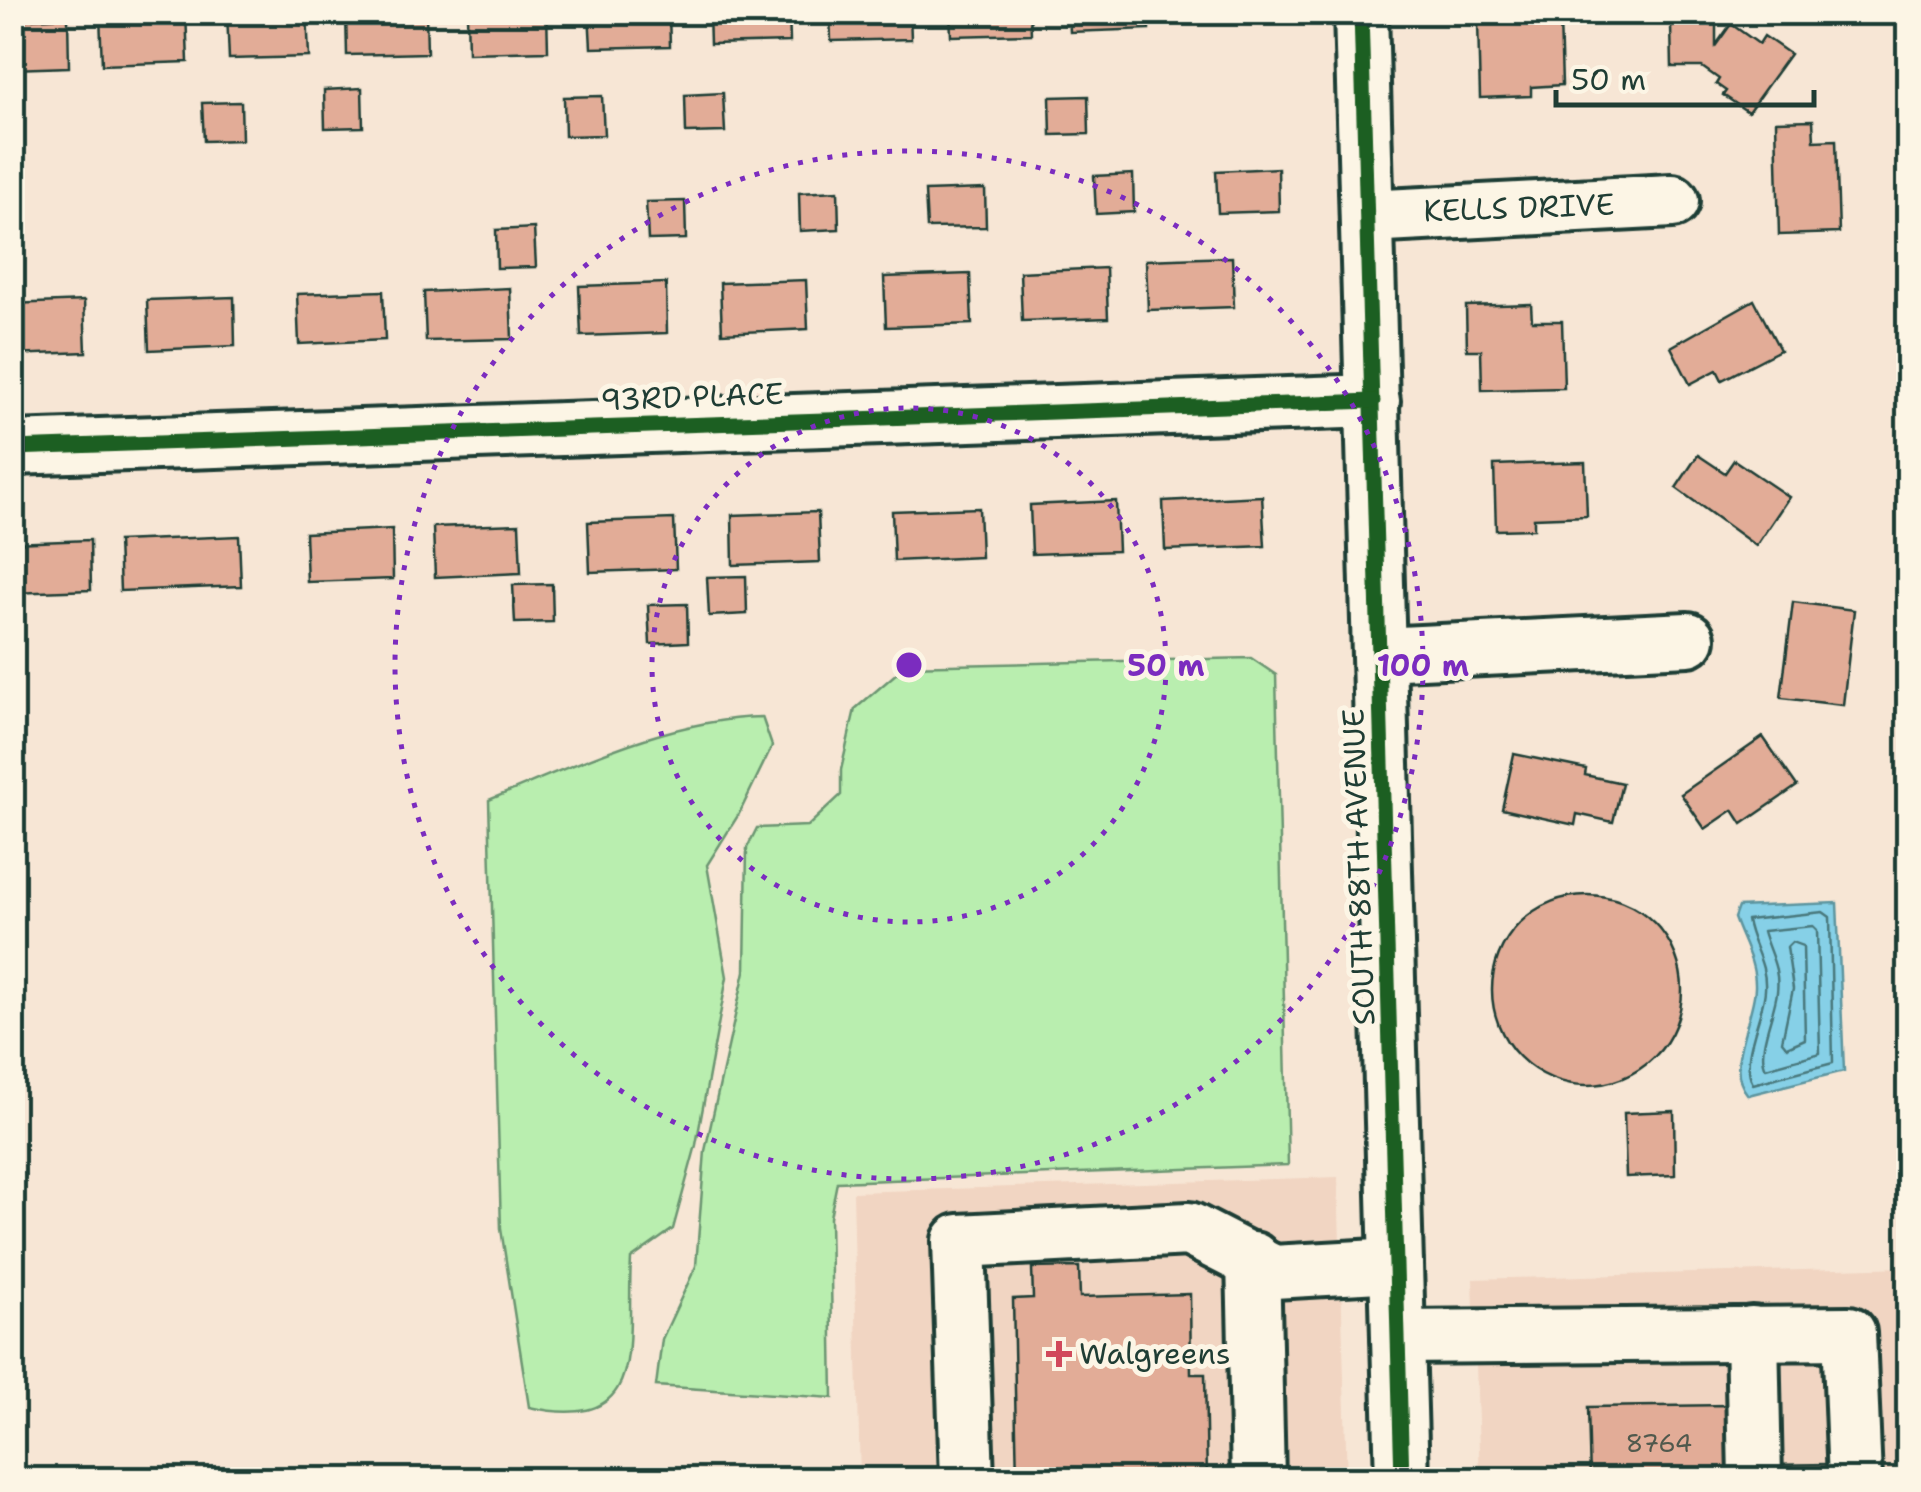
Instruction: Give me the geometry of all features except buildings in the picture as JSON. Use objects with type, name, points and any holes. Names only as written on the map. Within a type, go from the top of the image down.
[{"type":"street","name":"SOUTH 88TH AVENUE","points":[[1360,12],[1402,1480]]},
{"type":"street","name":"KELLS DRIVE","points":[[1367,217],[1672,202]]},
{"type":"street","name":"93RD PLACE","points":[[12,448],[1373,401]]},
{"type":"street","points":[[1380,654],[1688,639]]},
{"type":"street","points":[[968,1480],[959,1240],[1189,1229],[1274,1272],[1396,1265]]},
{"type":"street","points":[[1253,1260],[1258,1480]]},
{"type":"street","points":[[1398,1336],[1850,1332],[1855,1480]]},
{"type":"street","points":[[1752,1333],[1755,1480]]},
{"type":"shaded area","points":[[1338,1177],[1347,1479],[860,1479],[853,1192]]},
{"type":"shaded area","points":[[1908,1267],[1908,1479],[1480,1479],[1473,1279]]},
{"type":"green space","points":[[1251,658],[1276,675],[1288,1165],[837,1182],[830,1217],[833,1398],[656,1386],[662,1339],[696,1266],[705,1151],[745,971],[747,848],[757,828],[808,826],[841,795],[841,770],[855,709],[905,666]]},
{"type":"green space","points":[[762,717],[772,746],[739,814],[707,865],[727,977],[696,1145],[673,1229],[631,1259],[624,1375],[613,1394],[595,1407],[568,1412],[529,1407],[501,1229],[489,800],[657,735]]},
{"type":"water","points":[[1837,903],[1844,1071],[1748,1095],[1738,1071],[1755,978],[1734,918],[1738,907]]},
{"type":"cycle path","points":[[1361,12],[1402,1480]]},
{"type":"cycle path","points":[[12,448],[1373,401]]},
{"type":"place","name":"Walgreens","points":[[1059,1354]]}]
